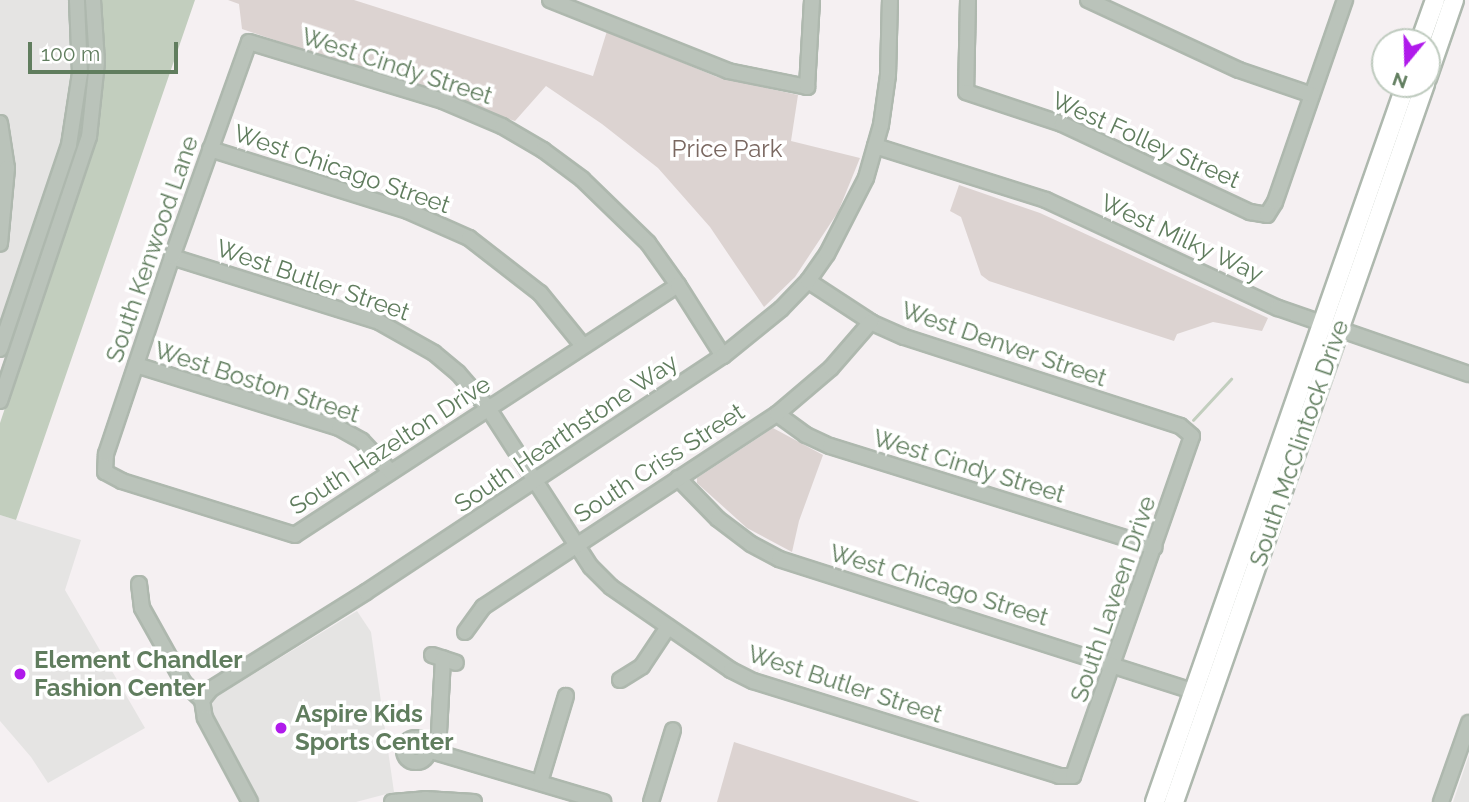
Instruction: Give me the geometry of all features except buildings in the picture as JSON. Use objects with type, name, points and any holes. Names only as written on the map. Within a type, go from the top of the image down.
[{"type":"main road","points":[[1425,28],[1435,0]]},
{"type":"main road","points":[[1441,38],[1454,0]]},
{"type":"main road","name":"South McClintock Drive","points":[[1330,327],[1402,98]]},
{"type":"main road","name":"South McClintock Drive","points":[[1155,802],[1201,694],[1330,327],[1420,98]]},
{"type":"main road","name":"South McClintock Drive","points":[[1174,802],[1201,694]]},
{"type":"street","points":[[0,349],[54,191],[73,126],[80,73],[76,0]]},
{"type":"street","points":[[0,401],[89,137],[97,62],[93,0]]},
{"type":"street","points":[[550,0],[728,71],[807,87],[812,0]]},
{"type":"street","name":"South Hearthstone Way","points":[[202,700],[211,689],[535,481],[723,356],[761,327],[808,281],[845,222],[866,178],[875,146],[888,75],[890,0]]},
{"type":"street","name":"West Folley Street","points":[[968,0],[966,92],[1062,124],[1250,212],[1267,215],[1275,202],[1312,95]]},
{"type":"street","points":[[1088,0],[1238,69],[1312,95],[1345,0]]},
{"type":"street","name":"South Kenwood Lane","points":[[105,472],[106,454],[172,257],[249,42]]},
{"type":"street","name":"West Cindy Street","points":[[249,42],[443,101],[502,126],[543,150],[631,223],[678,285],[723,356]]},
{"type":"street","points":[[0,123],[7,169],[0,244]]},
{"type":"street","name":"West Milky Way","points":[[875,146],[1046,200],[1250,296],[1330,327],[1469,374]]},
{"type":"street","name":"West Chicago Street","points":[[210,149],[408,211],[468,238],[540,293],[583,346]]},
{"type":"street","name":"West Butler Street","points":[[172,257],[396,330],[450,366],[488,408],[591,567],[611,587],[731,670],[753,681],[1059,776],[1073,776]]},
{"type":"street","name":"West Denver Street","points":[[808,281],[871,322],[936,350],[1180,426],[1192,436]]},
{"type":"street","name":"South Hazelton Drive","points":[[105,472],[122,481],[295,535],[678,285]]},
{"type":"street","name":"South Criss Street","points":[[465,632],[483,607],[776,414],[831,368],[871,322]]},
{"type":"street","name":"West Boston Street","points":[[136,365],[339,428],[362,441],[391,472]]},
{"type":"street","name":"West Cindy Street","points":[[776,414],[830,446],[1155,547]]},
{"type":"street","name":"South Laveen Drive","points":[[1073,776],[1192,436]]},
{"type":"street","name":"West Chicago Street","points":[[678,478],[718,519],[751,544],[779,559],[1201,694]]},
{"type":"street","points":[[139,584],[142,608],[184,683],[202,700],[205,718],[250,802]]},
{"type":"street","points":[[620,680],[642,666],[668,627]]},
{"type":"street","points":[[444,659],[433,750],[603,802]]},
{"type":"street","points":[[540,782],[567,697]]},
{"type":"street","points":[[1441,802],[1469,723]]},
{"type":"street","points":[[651,802],[674,730]]},
{"type":"street","points":[[391,802],[425,799],[474,802]]},
{"type":"shaded area","points":[[0,0],[69,0],[73,62],[69,110],[58,155],[0,327]]},
{"type":"shaded area","points":[[101,0],[195,0],[16,520],[0,515],[0,423],[94,141],[104,81],[105,50]]},
{"type":"shaded area","points":[[0,515],[81,540],[65,590],[145,728],[48,783],[31,757],[0,721]]},
{"type":"shaded area","points":[[357,611],[371,632],[394,792],[356,802],[259,802],[214,720],[209,707],[211,700]]},
{"type":"shaded area","points":[[1469,755],[1469,802],[1453,802]]},
{"type":"green space","name":"Price Park","points":[[228,0],[354,0],[593,76],[607,31],[717,77],[798,95],[791,141],[860,158],[838,212],[795,277],[764,307],[710,227],[658,168],[602,124],[546,86],[515,121],[242,29],[239,4]]},
{"type":"green space","points":[[959,185],[1040,213],[1268,318],[1262,331],[1213,322],[1177,334],[1174,341],[989,281],[981,275],[961,217],[950,211]]},
{"type":"green space","points":[[773,428],[823,455],[799,521],[792,552],[747,528],[697,483],[697,478]]},
{"type":"green space","points":[[734,742],[920,802],[717,802]]},
{"type":"waterway","points":[[1193,420],[1231,379]]},
{"type":"place","name":"Element Chandler Fashion Center","points":[[20,674]]},
{"type":"place","name":"Aspire Kids Sports Center","points":[[281,728]]}]
